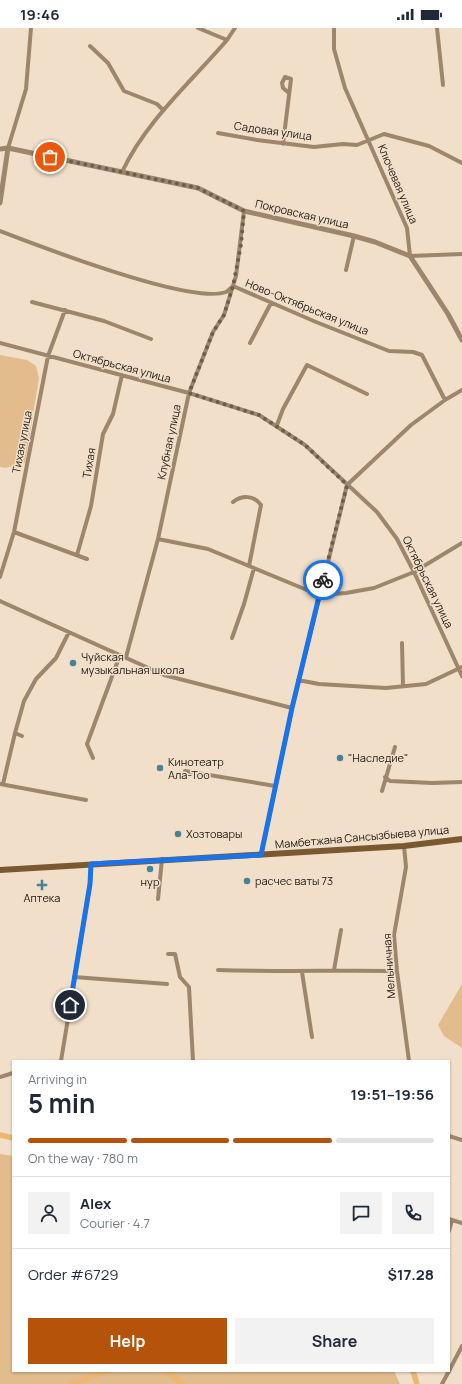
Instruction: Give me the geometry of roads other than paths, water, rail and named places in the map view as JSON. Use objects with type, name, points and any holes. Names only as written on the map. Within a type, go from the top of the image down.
[{"type":"main road","name":"Мамбетжана Сансызбыева улица","points":[[0,870],[162,859],[261,855],[404,846],[462,839]]},
{"type":"street","points":[[0,203],[8,148],[26,89],[31,28]]},
{"type":"street","points":[[198,28],[226,40]]},
{"type":"street","points":[[122,172],[130,154],[141,138],[163,110],[235,28]]},
{"type":"street","name":"Ключевая улица","points":[[334,28],[334,49],[345,88],[407,228],[410,256],[448,314],[462,340]]},
{"type":"street","points":[[437,28],[442,85]]},
{"type":"street","points":[[90,46],[108,63],[124,91],[157,104],[163,110]]},
{"type":"street","points":[[283,144],[289,93]]},
{"type":"street","name":"Садовая улица","points":[[218,133],[283,144],[314,146],[343,144],[357,146],[384,134],[429,146],[462,163]]},
{"type":"street","name":"Покровская улица","points":[[0,149],[8,148],[198,188],[244,211],[354,236],[375,242],[410,256],[462,254]]},
{"type":"street","name":"Клубная улица","points":[[126,657],[158,539],[189,393],[213,332],[224,315],[233,286],[241,245],[244,211]]},
{"type":"street","name":"Ново-Октябрьская улица","points":[[0,231],[55,252],[165,286],[214,294],[226,292],[233,286],[271,303],[389,350],[413,352],[422,355],[446,400]]},
{"type":"street","points":[[346,270],[354,236]]},
{"type":"street","points":[[32,302],[104,321],[151,339]]},
{"type":"street","points":[[250,343],[271,303]]},
{"type":"street","name":"Тихая улица","points":[[0,577],[14,532],[48,356],[65,310]]},
{"type":"street","name":"Октябрьская улица","points":[[0,343],[189,393],[259,415],[305,445],[376,512],[397,539],[461,667],[462,676]]},
{"type":"street","points":[[277,426],[283,409],[307,366],[367,394]]},
{"type":"street","name":"Тихая","points":[[77,555],[90,506],[103,434],[113,414],[122,375]]},
{"type":"street","points":[[261,855],[298,680],[347,485],[411,425],[462,390]]},
{"type":"street","points":[[233,502],[240,496],[258,501],[261,505],[249,566]]},
{"type":"street","points":[[14,532],[87,559]]},
{"type":"street","points":[[158,539],[208,550],[319,595],[346,593],[374,588],[414,572],[462,543]]},
{"type":"street","points":[[232,638],[244,604],[254,568]]},
{"type":"street","points":[[0,601],[164,675],[292,708]]},
{"type":"street","points":[[69,632],[56,658],[36,679],[24,701],[1,784],[86,800]]},
{"type":"street","points":[[402,642],[403,686]]},
{"type":"street","points":[[93,758],[87,744],[120,655]]},
{"type":"street","points":[[298,680],[319,684],[386,688],[426,684],[461,667]]},
{"type":"street","points":[[15,733],[22,736]]},
{"type":"street","points":[[382,791],[395,747]]},
{"type":"street","points":[[185,770],[275,786]]},
{"type":"street","points":[[385,777],[390,781],[432,783],[462,782]]},
{"type":"street","name":"Мельничная","points":[[404,846],[406,867],[394,935],[397,971],[409,1060]]},
{"type":"street","points":[[158,899],[162,859]]},
{"type":"street","points":[[61,1060],[90,884],[91,864]]},
{"type":"street","points":[[334,970],[341,930]]},
{"type":"street","points":[[168,954],[175,954],[180,977],[189,987],[193,1060]]},
{"type":"street","points":[[218,970],[302,972],[334,970],[397,971]]},
{"type":"street","points":[[302,972],[312,1037]]},
{"type":"street","points":[[74,977],[167,984]]},
{"type":"street","points":[[0,1077],[12,1073]]},
{"type":"street","points":[[450,1136],[462,1140]]},
{"type":"street","points":[[451,1219],[462,1223]]},
{"type":"street","points":[[450,1369],[462,1346]]},
{"type":"street","points":[[442,1384],[448,1372]]},
{"type":"waterway","points":[[0,1135],[12,1138]]},
{"type":"waterway","points":[[70,1384],[105,1372]]},
{"type":"waterway","points":[[167,1372],[183,1384]]},
{"type":"waterway","points":[[413,1372],[417,1384]]},
{"type":"place","name":"Чуйская музыкальная школа","points":[[73,663]]},
{"type":"place","name":"\"Наследие\"","points":[[340,758]]},
{"type":"place","name":"Кинотеатр Ала-Тоо","points":[[160,768]]},
{"type":"place","name":"Хозтовары","points":[[178,834]]},
{"type":"place","name":"нур","points":[[150,869]]},
{"type":"place","name":"расчес ваты 73","points":[[247,881]]},
{"type":"place","name":"Аптека","points":[[42,885]]}]
